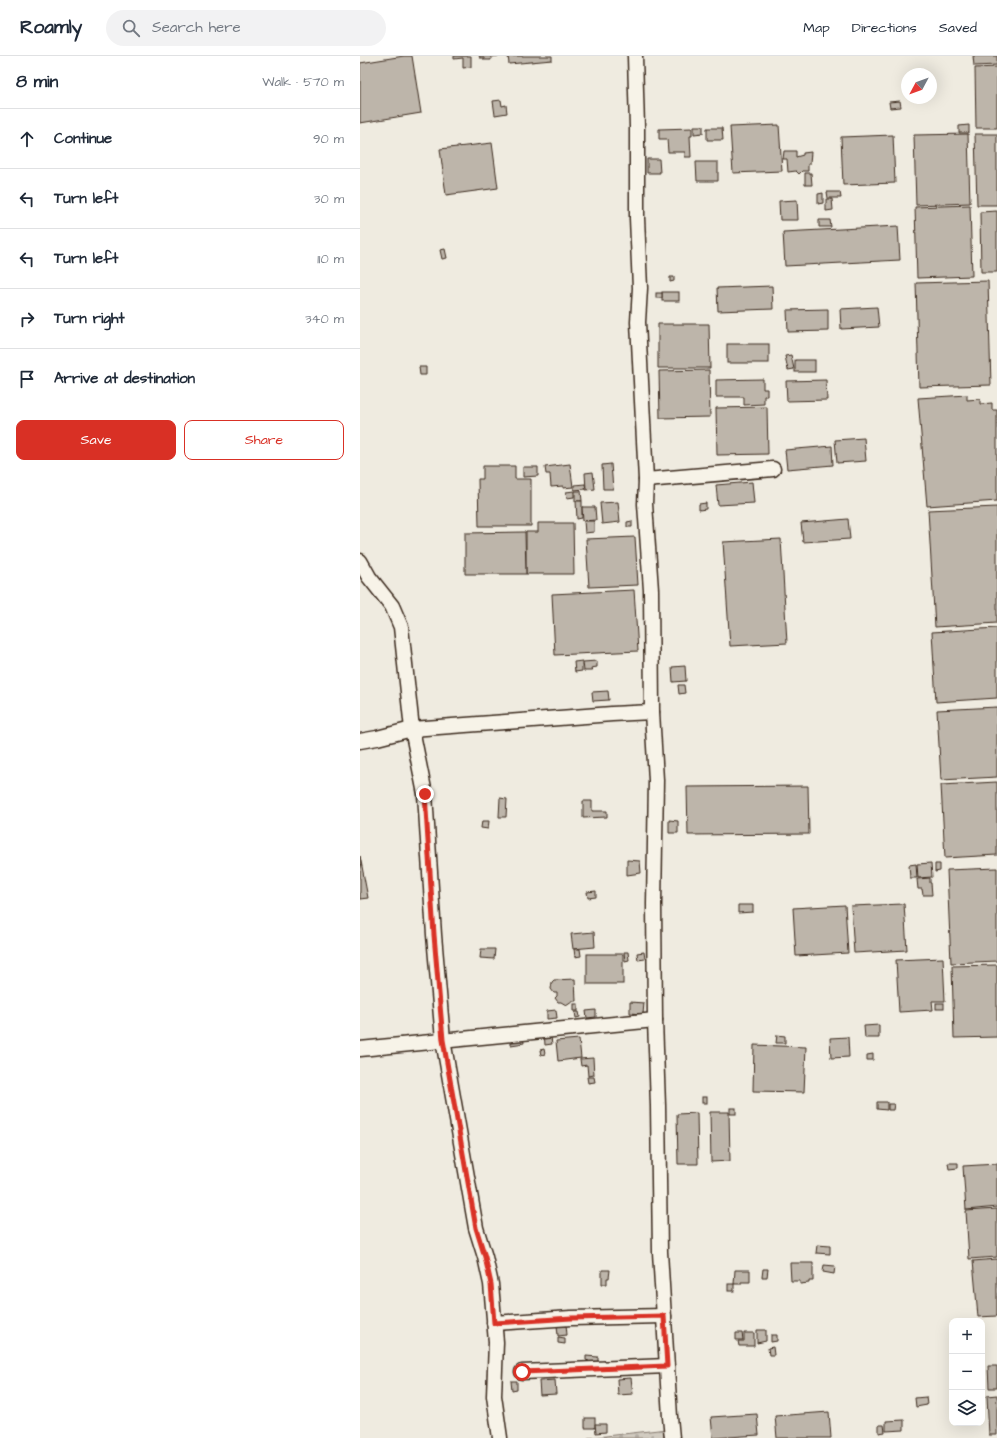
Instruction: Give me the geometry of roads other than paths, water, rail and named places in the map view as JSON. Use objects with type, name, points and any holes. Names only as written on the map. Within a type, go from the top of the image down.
[{"type":"street","points":[[635,56],[637,218],[640,288],[638,322],[646,480],[645,504],[651,590],[652,712],[656,780],[654,904],[660,1252],[672,1438]]},
{"type":"street","points":[[646,480],[773,469]]},
{"type":"street","points":[[360,561],[369,577],[392,606],[401,628],[412,729],[425,794],[434,935],[443,1040],[476,1228],[491,1284],[496,1342],[494,1396],[500,1438]]},
{"type":"street","points":[[360,741],[412,729],[652,712]]},
{"type":"street","points":[[360,1049],[655,1020]]},
{"type":"street","points":[[494,1323],[571,1318],[664,1316]]},
{"type":"street","points":[[522,1372],[667,1366]]}]
